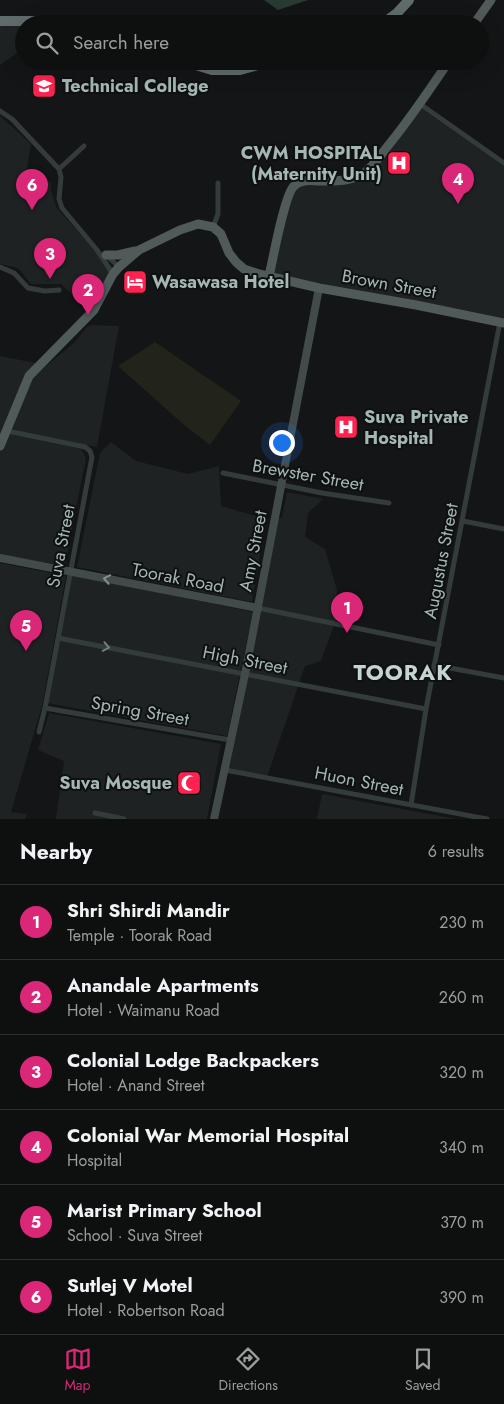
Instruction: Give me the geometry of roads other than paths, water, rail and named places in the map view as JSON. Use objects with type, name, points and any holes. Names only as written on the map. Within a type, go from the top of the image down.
[{"type":"highway","points":[[394,15],[409,0]]},
{"type":"highway","points":[[0,21],[15,21]]},
{"type":"highway","points":[[212,70],[240,70]]},
{"type":"main road","points":[[480,15],[491,0]]},
{"type":"main road","points":[[269,276],[285,208],[289,194],[294,186],[309,180],[347,180],[362,174],[376,162],[443,70]]},
{"type":"main road","points":[[106,255],[118,255],[139,250],[180,230],[198,224],[213,227]]},
{"type":"main road","name":"Brown Street","points":[[213,227],[221,234],[229,253],[236,262],[244,269],[259,274],[319,288],[502,322]]},
{"type":"main road","points":[[0,446],[29,376],[94,310],[116,270],[139,250]]},
{"type":"main road","name":"Amy Street","points":[[214,819],[245,674],[319,288]]},
{"type":"main road","name":"Toorak Road","points":[[0,558],[258,608]]},
{"type":"street","points":[[420,104],[504,163]]},
{"type":"street","points":[[0,111],[12,119],[59,169],[61,177],[59,199],[62,208],[116,270]]},
{"type":"street","points":[[59,169],[84,146]]},
{"type":"street","points":[[213,227],[218,214],[218,183]]},
{"type":"street","points":[[97,250],[106,255],[116,270]]},
{"type":"street","points":[[0,267],[14,273],[28,288],[45,291],[59,290]]},
{"type":"street","name":"Augustus Street","points":[[411,805],[434,665],[502,322]]},
{"type":"street","name":"Suva Street","points":[[7,431],[85,447],[90,451],[92,457],[39,732]]},
{"type":"street","name":"Brewster Street","points":[[223,473],[281,485],[389,502]]},
{"type":"street","points":[[463,522],[504,529]]},
{"type":"street","name":"Toorak Road","points":[[258,608],[439,645]]},
{"type":"street","name":"High Street","points":[[58,638],[426,709]]},
{"type":"street","points":[[434,665],[504,678]]},
{"type":"street","name":"Spring Street","points":[[45,708],[230,740]]},
{"type":"street","name":"Huon Street","points":[[225,770],[487,819]]},
{"type":"street","points":[[95,814],[124,819]]},
{"type":"place","name":"Technical College","points":[[44,86]]},
{"type":"place","name":"CWM HOSPITAL (Maternity Unit)","points":[[399,163]]},
{"type":"place","name":"Colonial War Memorial Hospital","points":[[458,204]]},
{"type":"place","name":"Sutlej V Motel","points":[[32,210]]},
{"type":"place","name":"Colonial Lodge Backpackers","points":[[50,279]]},
{"type":"place","name":"Wasawasa Hotel","points":[[135,282]]},
{"type":"place","name":"Anandale Apartments","points":[[88,315]]},
{"type":"place","name":"Suva Private Hospital","points":[[346,427]]},
{"type":"place","name":"Shri Shirdi Mandir","points":[[347,633]]},
{"type":"place","name":"Marist Primary School","points":[[26,651]]},
{"type":"place","name":"Suva Mosque","points":[[189,783]]},
{"type":"district","name":"TOORAK","points":[[403,672]]}]
